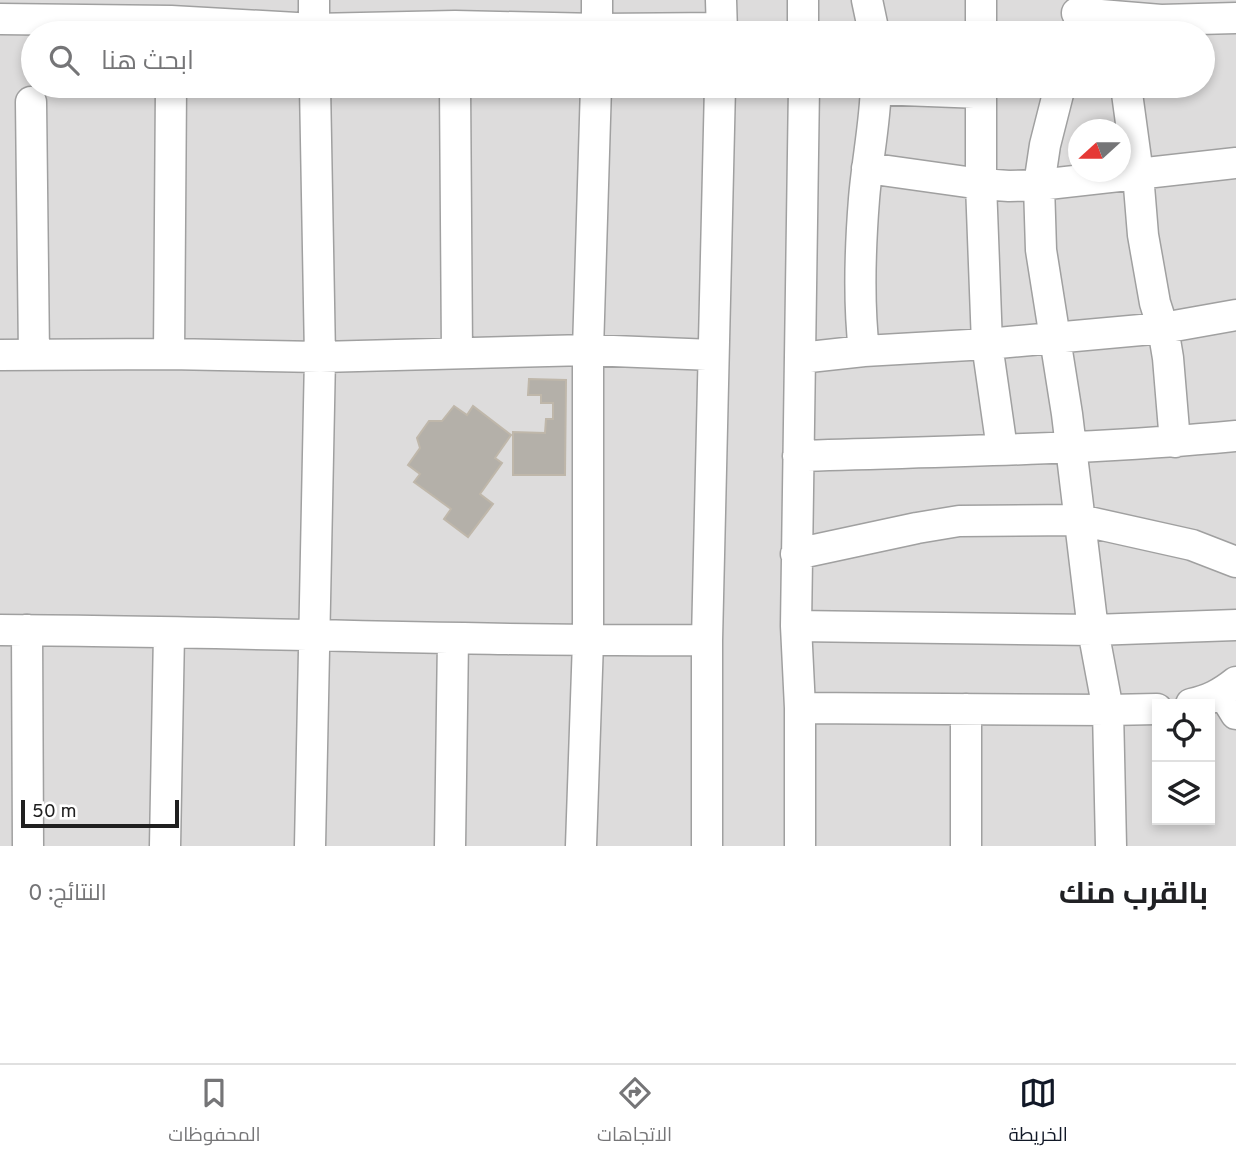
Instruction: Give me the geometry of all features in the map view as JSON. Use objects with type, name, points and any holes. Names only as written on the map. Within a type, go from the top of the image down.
[{"type":"street","points":[[803,0],[803,21]]},
{"type":"street","points":[[867,0],[871,21]]},
{"type":"street","points":[[981,0],[981,21]]},
{"type":"street","points":[[0,19],[36,10],[171,18],[314,21],[722,21]]},
{"type":"street","points":[[1076,15],[1161,20],[1236,18]]},
{"type":"street","points":[[169,354],[171,98]]},
{"type":"street","points":[[310,846],[320,357],[315,98]]},
{"type":"street","points":[[455,98],[457,353]]},
{"type":"street","points":[[581,846],[588,641],[588,350],[596,98]]},
{"type":"street","points":[[707,846],[707,640],[720,98]]},
{"type":"street","points":[[800,846],[796,554],[804,98]]},
{"type":"street","points":[[864,351],[859,281],[875,98]]},
{"type":"street","points":[[981,98],[987,344],[1002,449]]},
{"type":"street","points":[[1057,98],[1045,145],[1039,185],[1041,250],[1072,449],[1093,630],[1108,710],[1111,846]]},
{"type":"street","points":[[1128,98],[1143,235],[1168,359],[1175,442]]},
{"type":"street","points":[[31,102],[34,355]]},
{"type":"street","points":[[867,168],[1009,186],[1236,163]]},
{"type":"street","points":[[800,358],[1163,328],[1236,315]]},
{"type":"street","points":[[0,355],[320,357],[588,350],[713,355]]},
{"type":"street","points":[[798,456],[1072,449],[1236,436]]},
{"type":"street","points":[[796,554],[917,527],[959,522],[1080,520],[1192,545],[1236,562]]},
{"type":"street","points":[[796,626],[1093,630],[1236,625]]},
{"type":"street","points":[[28,846],[14,630],[588,641],[707,640]]},
{"type":"street","points":[[165,846],[170,633]]},
{"type":"street","points":[[450,846],[453,639]]},
{"type":"street","points":[[1210,699],[1232,696]]},
{"type":"street","points":[[800,708],[1152,709]]},
{"type":"street","points":[[966,709],[966,846]]},
{"type":"shaded area","points":[[0,0],[1236,0],[1236,846],[0,846]]},
{"type":"building","points":[[529,379],[566,380],[565,475],[513,475],[513,432],[545,433],[546,419],[553,419],[553,403],[541,403],[541,395],[528,395]]},
{"type":"building","points":[[454,406],[467,415],[473,406],[511,435],[495,458],[502,463],[480,494],[493,504],[468,537],[444,519],[451,509],[414,482],[420,474],[408,465],[420,448],[417,438],[429,421],[442,421]]}]
